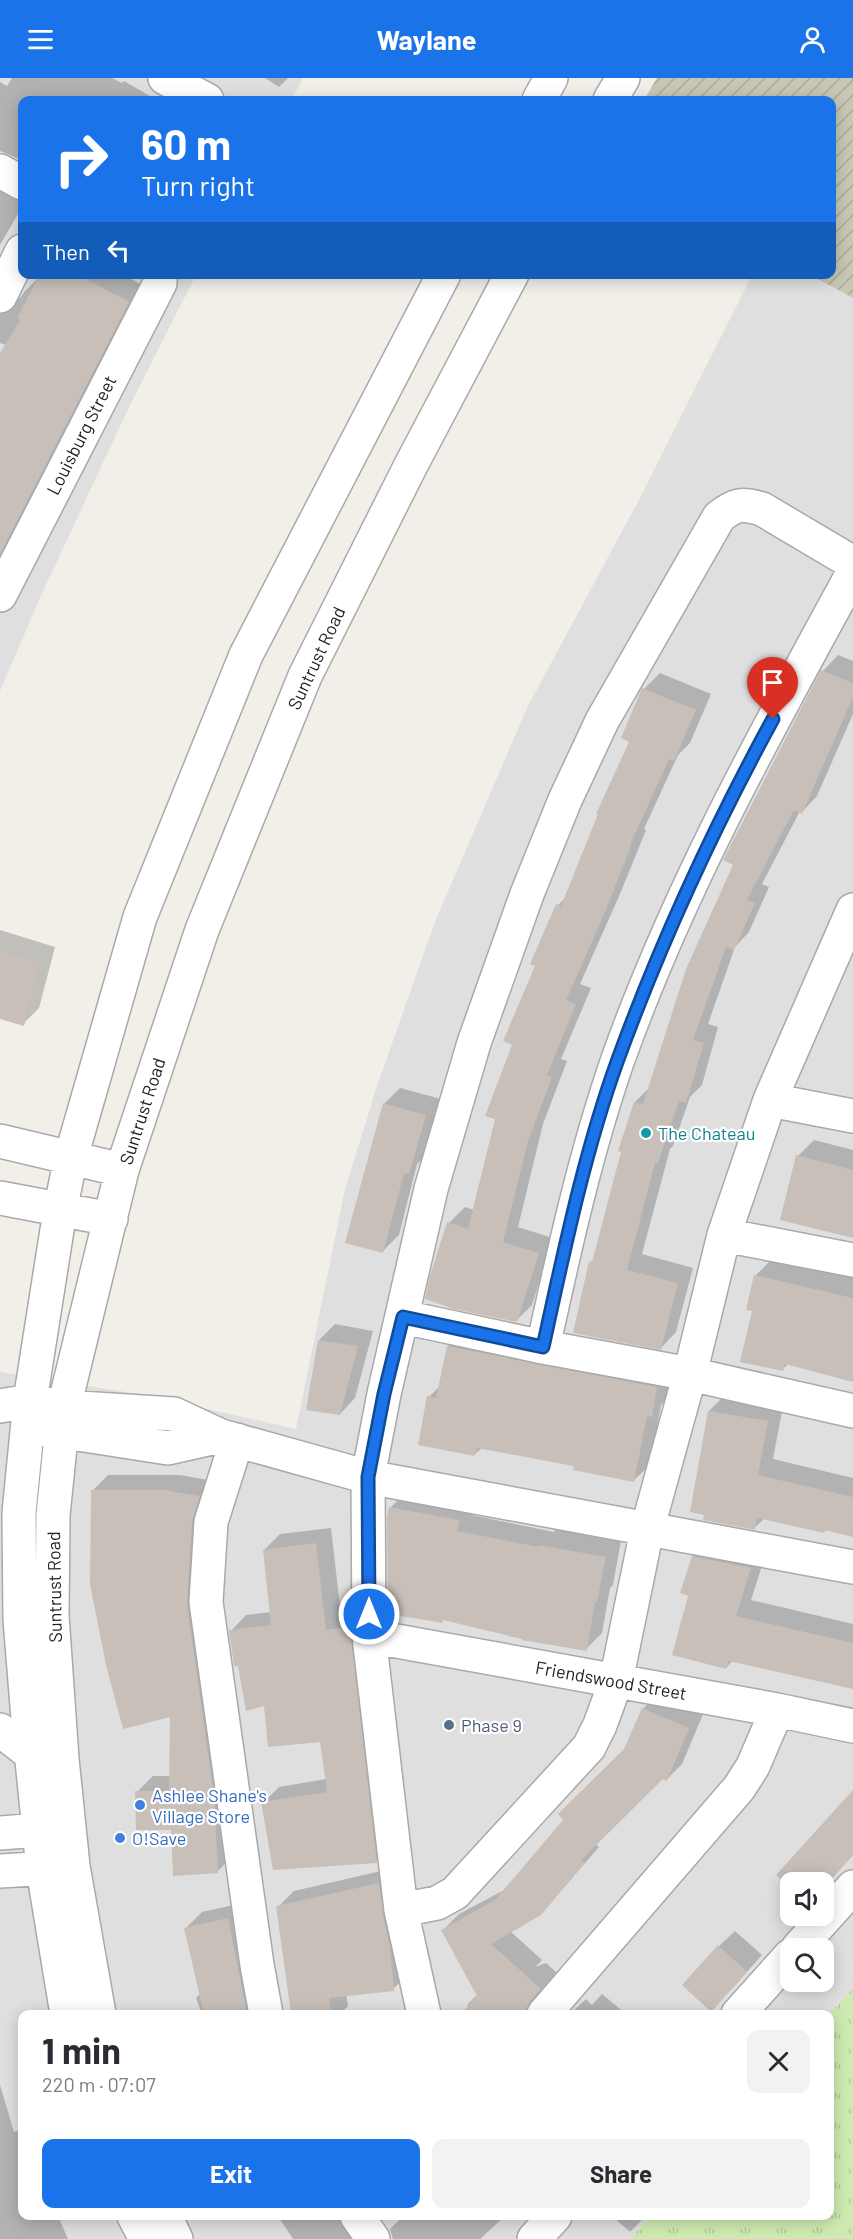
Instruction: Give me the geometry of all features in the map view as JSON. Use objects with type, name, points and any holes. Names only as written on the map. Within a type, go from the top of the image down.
[{"type":"street","points":[[165,78],[199,96]]},
{"type":"street","points":[[540,96],[551,78]]},
{"type":"street","points":[[612,96],[623,78]]},
{"type":"street","points":[[0,171],[18,181]]},
{"type":"street","points":[[0,296],[18,259]]},
{"type":"street","name":"Louisburg Street","points":[[0,595],[160,283],[160,279]]},
{"type":"street","name":"Suntrust Road","points":[[54,1828],[31,1754],[20,1619],[22,1477],[14,1413],[71,1157],[140,917],[246,654],[441,279]]},
{"type":"street","name":"Suntrust Road","points":[[67,2010],[54,1828],[52,1515],[62,1419],[122,1170],[202,930],[305,676],[507,279]]},
{"type":"street","points":[[423,2010],[401,1910],[369,1636],[368,1477],[384,1394],[431,1189],[474,1042],[565,801],[602,721],[720,517],[733,507],[748,505],[762,509],[853,563]]},
{"type":"street","points":[[543,1347],[571,1214],[617,1063],[656,965],[696,872],[739,782],[853,573]]},
{"type":"street","points":[[401,1910],[436,1903],[454,1893],[589,1747],[600,1725],[616,1681],[647,1530],[690,1374],[724,1235],[770,1100],[842,960],[853,910]]},
{"type":"street","points":[[770,1100],[853,1116]]},
{"type":"street","points":[[0,1141],[122,1170]]},
{"type":"street","points":[[0,1198],[111,1219]]},
{"type":"street","points":[[724,1235],[853,1260]]},
{"type":"street","points":[[403,1317],[543,1347],[690,1374],[853,1411]]},
{"type":"street","points":[[14,1413],[62,1419],[174,1414],[229,1438],[368,1477],[853,1567]]},
{"type":"street","points":[[229,1438],[211,1522],[206,1602],[265,2010]]},
{"type":"street","points":[[0,1501],[22,1477]]},
{"type":"street","name":"Friendswood Street","points":[[369,1636],[777,1710],[853,1726]]},
{"type":"street","points":[[547,2010],[739,1788],[753,1766],[777,1710]]},
{"type":"street","points":[[0,1731],[31,1754]]},
{"type":"street","points":[[0,1833],[54,1828]]},
{"type":"street","points":[[0,1872],[58,1868]]},
{"type":"street","name":"Suntrust Road","points":[[58,1868],[98,2010]]},
{"type":"street","points":[[807,1938],[853,1887]]},
{"type":"street","points":[[742,2010],[780,1967]]},
{"type":"street","points":[[136,2220],[146,2239]]},
{"type":"street","points":[[167,2220],[176,2239]]},
{"type":"street","points":[[360,2220],[373,2239]]},
{"type":"shaded area","points":[[0,78],[303,78],[293,96],[18,96],[18,279],[194,279],[129,407],[39,600],[0,691]]},
{"type":"shaded area","points":[[657,78],[853,78],[853,298],[817,279],[836,279],[836,96],[646,96]]},
{"type":"shaded area","points":[[750,279],[817,279],[853,298],[853,1988],[833,2010],[18,2010],[18,2220],[647,2220],[630,2239],[0,2239],[0,1372],[151,1396],[296,1429],[345,1189],[377,1086],[436,919],[528,706],[641,496]]},
{"type":"green space","points":[[853,1988],[853,2239],[630,2239],[647,2220],[834,2220],[833,2010]]},
{"type":"building","points":[[37,279],[86,279],[129,302],[0,554],[0,353],[20,320],[17,318]]},
{"type":"building","points":[[821,670],[853,683],[853,697],[802,814],[794,810],[747,900],[755,903],[734,950],[726,947],[693,1040],[704,1043],[686,1103],[679,1101],[658,1163],[655,1163],[627,1270],[678,1283],[661,1350],[573,1333],[589,1261],[592,1262],[621,1152],[618,1151],[634,1102],[643,1104],[686,969],[733,865],[723,860]]},
{"type":"building","points":[[642,688],[696,710],[674,761],[669,759],[630,845],[605,912],[566,1000],[576,1004],[547,1075],[552,1077],[528,1141],[503,1242],[539,1253],[517,1322],[454,1309],[425,1299],[430,1276],[447,1222],[468,1229],[495,1119],[485,1116],[512,1045],[503,1041],[535,966],[530,964],[556,904],[561,906],[598,814],[596,814],[629,742],[621,738]]},
{"type":"building","points":[[0,951],[40,963],[24,1026],[0,1019]]},
{"type":"building","points":[[383,1103],[426,1115],[409,1174],[404,1173],[383,1253],[345,1243]]},
{"type":"building","points":[[796,1155],[853,1170],[853,1238],[780,1220]]},
{"type":"building","points":[[754,1275],[853,1298],[853,1382],[785,1364],[783,1371],[740,1362],[752,1311],[746,1310]]},
{"type":"building","points":[[318,1340],[358,1346],[340,1415],[306,1410]]},
{"type":"building","points":[[447,1346],[657,1387],[652,1417],[647,1416],[634,1482],[573,1470],[574,1466],[477,1448],[475,1456],[418,1445],[427,1396],[436,1398]]},
{"type":"building","points":[[708,1411],[768,1421],[758,1475],[853,1497],[853,1537],[757,1518],[755,1530],[703,1520],[704,1515],[690,1512]]},
{"type":"building","points":[[91,1490],[163,1490],[200,1496],[192,1521],[187,1604],[214,1796],[218,1873],[173,1876],[171,1830],[136,1830],[135,1791],[169,1791],[170,1717],[123,1729],[106,1665],[90,1584]]},
{"type":"building","points":[[389,1507],[459,1520],[457,1531],[606,1557],[597,1602],[595,1602],[587,1651],[522,1640],[443,1620],[443,1623],[388,1614],[387,1518]]},
{"type":"building","points":[[316,1543],[326,1630],[350,1627],[377,1863],[273,1870],[261,1802],[327,1792],[320,1742],[268,1747],[264,1706],[246,1711],[238,1666],[234,1666],[229,1630],[271,1625],[263,1550]]},
{"type":"building","points":[[692,1556],[751,1568],[736,1616],[853,1643],[853,1689],[729,1661],[726,1669],[672,1655],[688,1596],[680,1593]]},
{"type":"building","points":[[642,1708],[689,1728],[667,1781],[663,1779],[581,1860],[585,1863],[541,1915],[491,1944],[541,1989],[529,2002],[527,2010],[465,2010],[477,1996],[441,1930],[495,1900],[563,1820],[558,1814],[624,1749]]},
{"type":"building","points":[[853,1790],[853,1855],[834,1876],[834,1872],[780,1872],[780,1879],[776,1875]]},
{"type":"building","points":[[379,1883],[390,1948],[394,1991],[329,1998],[331,2010],[290,2010],[276,1906]]},
{"type":"building","points":[[228,1918],[246,2010],[203,2010],[184,1928]]},
{"type":"building","points":[[718,1945],[747,1972],[713,2010],[709,2010],[682,1985]]},
{"type":"place","name":"The Chateau","points":[[646,1133]]},
{"type":"place","name":"Phase 9","points":[[449,1725]]},
{"type":"place","name":"Ashlee Shane's Village Store","points":[[140,1805]]},
{"type":"place","name":"O!Save","points":[[120,1838]]},
{"type":"route","points":[[369,1614],[368,1477],[384,1394],[403,1317],[543,1347],[571,1214],[617,1063],[696,872],[739,782],[773,719]]}]
